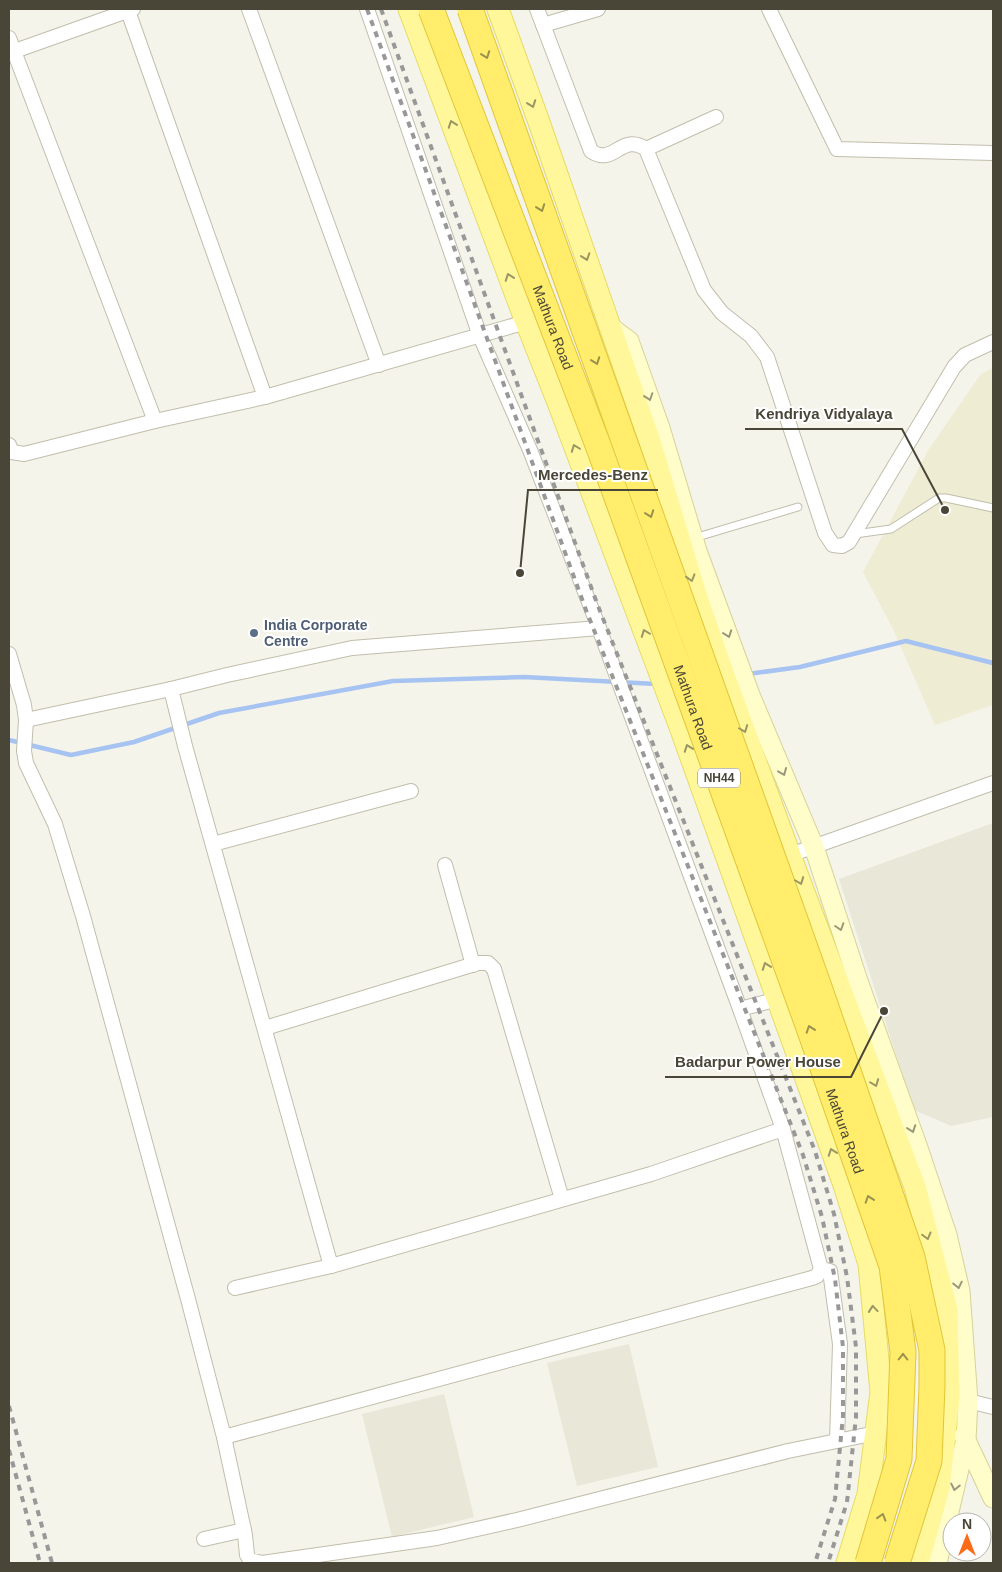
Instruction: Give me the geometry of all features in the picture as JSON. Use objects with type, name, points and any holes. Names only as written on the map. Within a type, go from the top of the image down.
[{"type":"highway","name":"Mathura Road","points":[[431,9],[598,445],[808,1025],[892,1266],[903,1352],[899,1459],[868,1563]]},
{"type":"highway","name":"Mathura Road","points":[[470,9],[815,978],[912,1257],[932,1350],[932,1405],[929,1461],[897,1563]]},
{"type":"main road","name":"Mathura Road","points":[[409,9],[664,684],[844,1185],[869,1264],[881,1392],[868,1494],[847,1563]]},
{"type":"main road","points":[[498,9],[650,442],[696,595],[729,671],[764,783],[790,855],[848,984],[915,1187],[947,1310],[948,1409],[939,1488],[918,1563]]},
{"type":"main road","points":[[706,800],[764,783]]},
{"type":"main road","points":[[778,999],[848,984]]},
{"type":"street","points":[[249,9],[378,365]]},
{"type":"street","points":[[224,1437],[817,1276],[821,1269],[783,1129],[740,1009],[599,628],[530,450],[480,336],[367,9]]},
{"type":"street","points":[[537,9],[592,150],[597,155],[603,156],[629,144],[636,143],[646,149],[704,290],[722,313],[751,336],[767,357],[828,538],[833,545],[842,546],[850,542],[954,367],[965,355],[993,342]]},
{"type":"street","points":[[543,25],[598,9]]},
{"type":"street","points":[[769,9],[837,149],[993,152]]},
{"type":"street","points":[[11,52],[130,10],[265,397]]},
{"type":"street","points":[[9,38],[11,52],[154,421]]},
{"type":"street","points":[[646,149],[716,117]]},
{"type":"street","points":[[10,450],[24,454],[154,421],[265,397],[526,322]]},
{"type":"street","points":[[610,327],[629,342],[660,428],[729,671],[750,695],[814,847],[848,984],[918,1148],[947,1234],[960,1291],[968,1400],[966,1439],[937,1563]]},
{"type":"street","points":[[26,720],[173,696],[227,675],[352,648],[599,628]]},
{"type":"street","points":[[9,654],[26,720],[25,745],[29,772],[61,840],[188,1299],[224,1437],[244,1530],[247,1555],[250,1562],[262,1563],[437,1538],[517,1520],[788,1451],[876,1433]]},
{"type":"street","points":[[173,696],[331,1266]]},
{"type":"street","points":[[790,855],[993,783]]},
{"type":"street","points":[[213,844],[411,791]]},
{"type":"street","points":[[445,865],[473,965]]},
{"type":"street","points":[[265,1028],[473,965],[488,963],[494,969],[562,1199]]},
{"type":"street","points":[[740,1009],[778,999]]},
{"type":"street","points":[[235,1288],[331,1266],[673,1167],[783,1129]]},
{"type":"street","points":[[821,1269],[830,1270],[840,1344],[838,1441]]},
{"type":"street","points":[[968,1400],[993,1407]]},
{"type":"street","points":[[948,1409],[966,1439],[993,1498]]},
{"type":"street","points":[[204,1539],[244,1530]]},
{"type":"lane","points":[[855,534],[891,529],[939,498],[993,508]]},
{"type":"lane","points":[[693,539],[798,506]]},
{"type":"shaded area","points":[[993,368],[993,705],[935,725],[893,629],[863,572],[929,449],[981,374]]},
{"type":"shaded area","points":[[993,823],[993,1117],[951,1126],[914,1110],[839,879]]},
{"type":"shaded area","points":[[629,1344],[658,1467],[577,1486],[547,1363]]},
{"type":"shaded area","points":[[444,1394],[474,1517],[392,1537],[362,1414]]},
{"type":"waterway","points":[[748,674],[800,667],[906,641],[993,663]]},
{"type":"waterway","points":[[9,740],[71,755],[134,742],[219,713],[393,681],[524,677],[656,684]]},
{"type":"railway","points":[[367,9],[586,610],[803,1155],[822,1217],[835,1279],[843,1347],[843,1416],[835,1499],[815,1563]]},
{"type":"railway","points":[[381,9],[598,606],[815,1151],[834,1214],[847,1277],[856,1347],[856,1417],[847,1502],[828,1563]]},
{"type":"railway","points":[[9,1406],[52,1563]]},
{"type":"railway","points":[[9,1450],[40,1563]]},
{"type":"place","name":"Kendriya Vidyalaya","points":[[945,510]]},
{"type":"place","name":"Mercedes-Benz","points":[[520,573]]},
{"type":"place","name":"India Corporate Centre","points":[[254,633]]},
{"type":"place","name":"Badarpur Power House","points":[[884,1011]]}]
